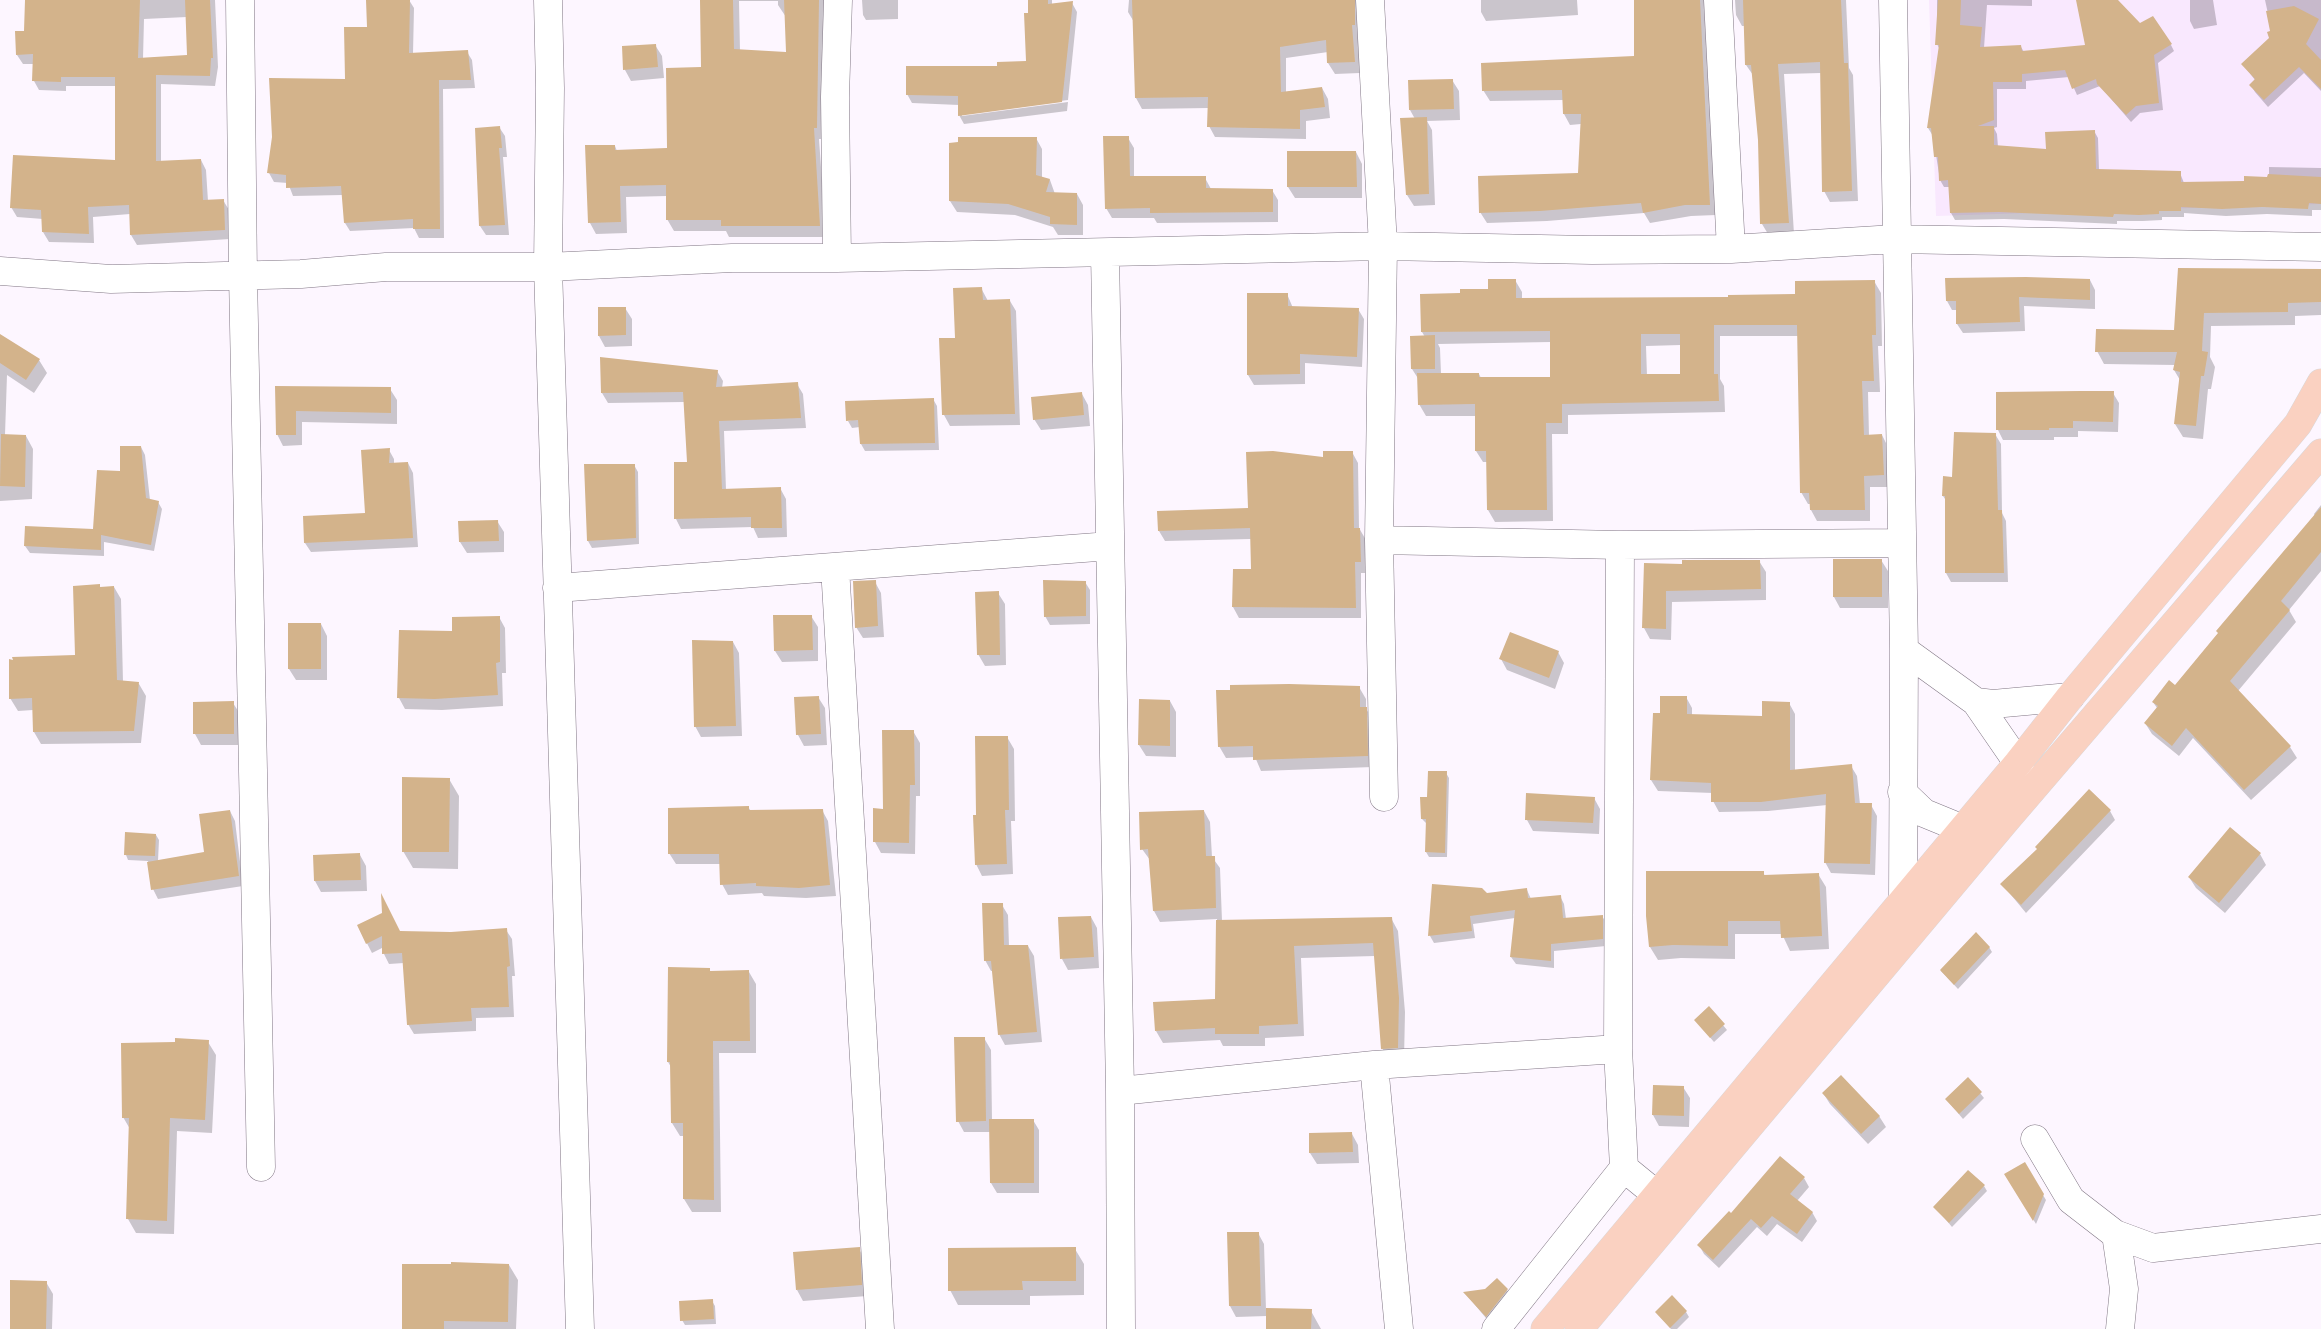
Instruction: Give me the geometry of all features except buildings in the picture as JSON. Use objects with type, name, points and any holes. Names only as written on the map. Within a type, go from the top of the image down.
[{"type":"main road","points":[[1545,1329],[2018,763],[2298,424],[2321,383]]},
{"type":"main road","points":[[1578,1329],[2007,818],[2028,796],[2321,453]]},
{"type":"street","points":[[240,0],[242,275],[261,1167]]},
{"type":"street","points":[[548,0],[550,88],[548,267],[580,1329]]},
{"type":"street","points":[[837,258],[835,97],[838,0]]},
{"type":"street","points":[[1370,0],[1384,246],[1379,540],[1384,797]]},
{"type":"street","points":[[1718,0],[1731,249]]},
{"type":"street","points":[[1893,0],[1900,544],[1904,650],[1903,901]]},
{"type":"street","points":[[0,271],[111,280],[301,274],[386,267],[548,267],[732,258],[837,258],[1384,246],[1592,250],[1731,249],[1895,239],[2321,247]]},
{"type":"street","points":[[1105,253],[1120,1092],[1121,1329]]},
{"type":"street","points":[[1379,540],[1620,545],[1900,544]]},
{"type":"street","points":[[1496,1329],[1624,1168],[1618,1049],[1620,545]]},
{"type":"street","points":[[557,588],[1110,546]]},
{"type":"street","points":[[835,566],[880,1329]]},
{"type":"street","points":[[1904,650],[1976,702],[2018,763],[2028,796]]},
{"type":"street","points":[[1976,702],[1993,704],[2070,698]]},
{"type":"street","points":[[1902,792],[1924,813],[1963,829],[2007,818]]},
{"type":"street","points":[[1120,1092],[1374,1065],[1618,1049]]},
{"type":"street","points":[[1374,1065],[1399,1329]]},
{"type":"street","points":[[2035,1139],[2071,1200],[2116,1234],[2153,1248],[2321,1229]]},
{"type":"street","points":[[1624,1168],[1656,1195]]},
{"type":"street","points":[[2116,1234],[2124,1289],[2120,1329]]},
{"type":"shaded area","points":[[1929,0],[2321,0],[2321,204],[1936,216]]}]
